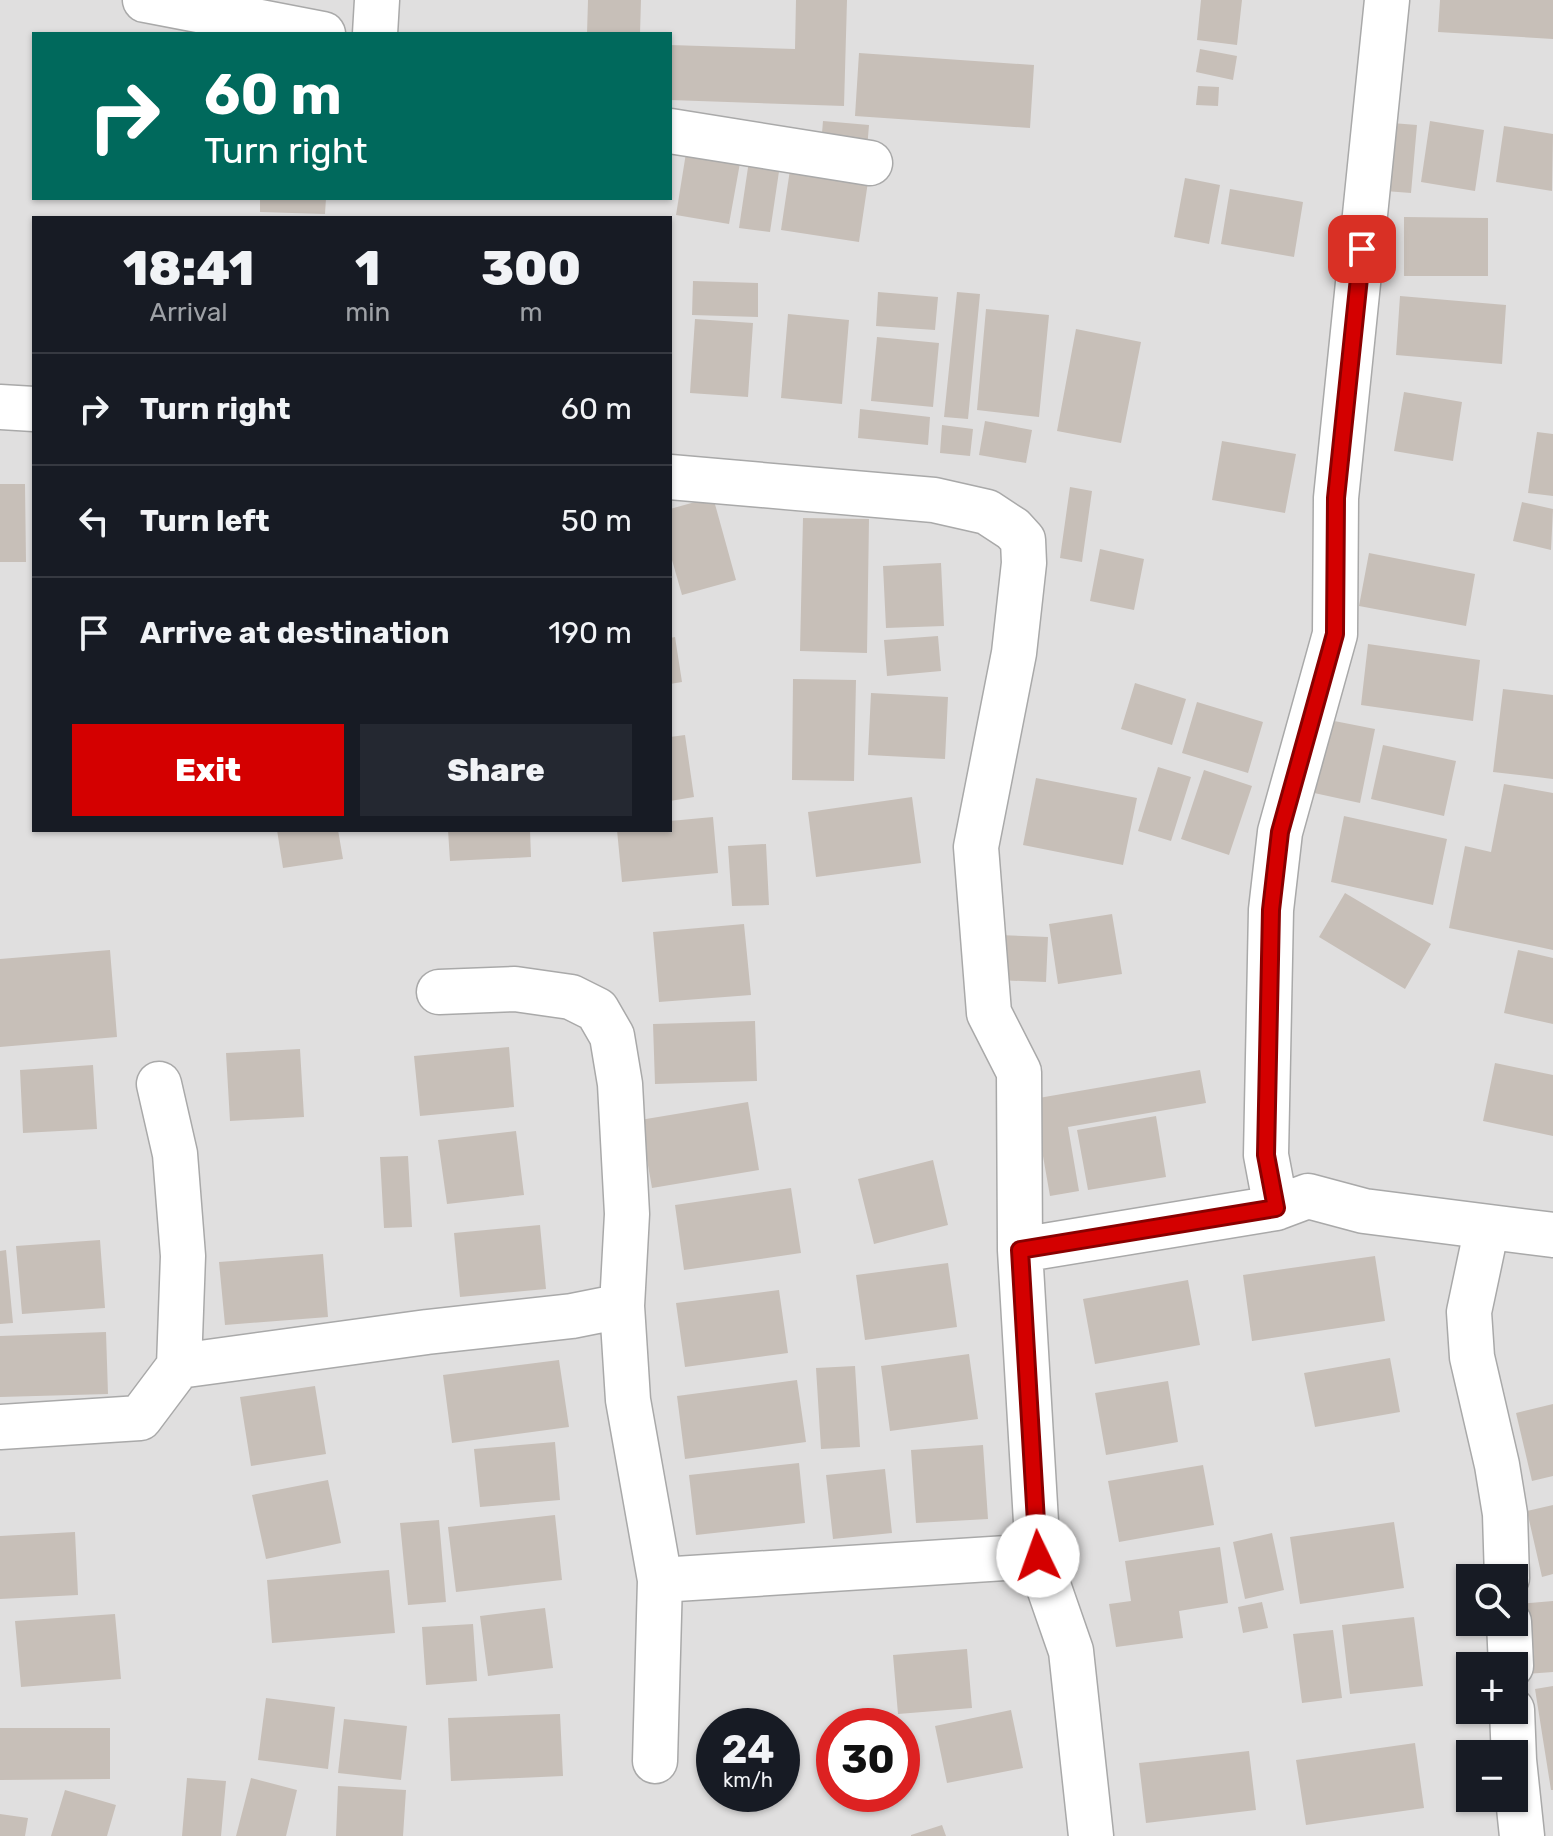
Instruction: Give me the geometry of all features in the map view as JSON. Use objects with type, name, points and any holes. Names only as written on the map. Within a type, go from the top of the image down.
[{"type":"street","points":[[145,0],[313,32]]},
{"type":"street","points":[[375,32],[377,0]]},
{"type":"street","points":[[1276,1208],[1266,1155],[1271,910],[1280,832],[1335,634],[1336,498],[1387,0]]},
{"type":"street","points":[[672,131],[870,163]]},
{"type":"street","points":[[0,407],[32,409]]},
{"type":"street","points":[[672,477],[934,500],[987,512],[1013,529],[1023,540],[1024,563],[1014,653],[976,847],[989,1013],[1019,1072],[1020,1250],[1038,1556],[1071,1651],[1091,1836]]},
{"type":"street","points":[[439,992],[515,989],[571,997],[597,1010],[612,1036],[620,1084],[627,1214],[622,1306],[628,1400],[660,1580],[655,1761]]},
{"type":"street","points":[[0,1427],[140,1418],[179,1366],[182,1242],[175,1154],[159,1084]]},
{"type":"street","points":[[1020,1250],[1276,1208],[1308,1196],[1364,1211],[1553,1235]]},
{"type":"street","points":[[1487,1227],[1469,1312],[1472,1357],[1505,1514],[1507,1564]]},
{"type":"street","points":[[179,1366],[427,1332],[572,1316],[622,1306]]},
{"type":"street","points":[[660,1580],[1038,1556]]},
{"type":"street","points":[[1513,1724],[1522,1836]]},
{"type":"shaded area","points":[[0,0],[1553,0],[1553,1836],[0,1836]]},
{"type":"building","points":[[588,0],[641,0],[640,32],[587,32]]},
{"type":"building","points":[[796,0],[847,0],[844,106],[672,100],[672,45],[795,49]]},
{"type":"building","points":[[1201,0],[1242,0],[1237,45],[1197,40]]},
{"type":"building","points":[[1440,0],[1553,0],[1553,39],[1438,32]]},
{"type":"building","points":[[1200,49],[1237,56],[1233,80],[1196,72]]},
{"type":"building","points":[[859,53],[1034,65],[1030,128],[855,116]]},
{"type":"building","points":[[1198,86],[1219,87],[1218,106],[1196,105]]},
{"type":"building","points":[[823,121],[869,125],[867,149],[821,145]]},
{"type":"building","points":[[1430,121],[1484,130],[1475,191],[1421,182]]},
{"type":"building","points":[[1392,123],[1417,125],[1411,193],[1385,191]]},
{"type":"building","points":[[1504,126],[1553,134],[1552,191],[1496,182]]},
{"type":"building","points":[[686,153],[740,163],[729,224],[676,215]]},
{"type":"building","points":[[750,154],[781,158],[770,232],[739,228]]},
{"type":"building","points":[[791,163],[869,175],[859,242],[781,230]]},
{"type":"building","points":[[1185,178],[1220,185],[1209,244],[1174,237]]},
{"type":"building","points":[[1230,189],[1303,202],[1294,257],[1221,244]]},
{"type":"building","points":[[260,200],[326,200],[325,214],[260,212]]},
{"type":"building","points":[[1404,217],[1488,218],[1488,276],[1404,276]]},
{"type":"building","points":[[693,281],[758,283],[758,317],[692,315]]},
{"type":"building","points":[[878,292],[938,297],[935,330],[876,326]]},
{"type":"building","points":[[957,292],[980,294],[968,419],[944,417]]},
{"type":"building","points":[[1400,296],[1506,305],[1502,364],[1396,355]]},
{"type":"building","points":[[986,309],[1049,315],[1039,417],[977,410]]},
{"type":"building","points":[[788,314],[849,320],[842,404],[781,398]]},
{"type":"building","points":[[695,319],[753,323],[748,397],[690,393]]},
{"type":"building","points":[[1076,329],[1141,342],[1121,443],[1057,431]]},
{"type":"building","points":[[877,337],[939,343],[933,407],[871,401]]},
{"type":"building","points":[[1404,392],[1462,402],[1453,461],[1394,451]]},
{"type":"building","points":[[860,409],[930,417],[928,445],[858,438]]},
{"type":"building","points":[[985,421],[1032,430],[1026,463],[979,455]]},
{"type":"building","points":[[942,425],[973,429],[970,456],[940,453]]},
{"type":"building","points":[[1537,432],[1553,434],[1553,496],[1528,493]]},
{"type":"building","points":[[1222,441],[1296,454],[1285,513],[1212,500]]},
{"type":"building","points":[[0,484],[25,484],[26,562],[0,562]]},
{"type":"building","points":[[1070,487],[1092,491],[1082,562],[1060,558]]},
{"type":"building","points":[[713,497],[736,580],[682,595],[672,560],[672,508]]},
{"type":"building","points":[[1522,502],[1553,509],[1551,550],[1513,541]]},
{"type":"building","points":[[803,518],[869,519],[867,653],[800,651]]},
{"type":"building","points":[[1100,549],[1144,559],[1134,610],[1090,601]]},
{"type":"building","points":[[1369,553],[1475,574],[1466,626],[1359,606]]},
{"type":"building","points":[[941,563],[944,626],[886,628],[883,566]]},
{"type":"building","points":[[938,636],[941,671],[887,676],[884,640]]},
{"type":"building","points":[[675,637],[682,682],[672,684],[672,638]]},
{"type":"building","points":[[1368,644],[1480,660],[1473,721],[1361,705]]},
{"type":"building","points":[[793,679],[856,680],[854,781],[792,780]]},
{"type":"building","points":[[1135,683],[1186,699],[1172,745],[1121,729]]},
{"type":"building","points":[[1503,689],[1553,695],[1553,779],[1493,772]]},
{"type":"building","points":[[871,693],[948,697],[945,759],[868,755]]},
{"type":"building","points":[[1197,702],[1263,722],[1248,773],[1182,753]]},
{"type":"building","points":[[1319,718],[1375,729],[1360,803],[1305,791]]},
{"type":"building","points":[[685,735],[694,797],[672,801],[672,737]]},
{"type":"building","points":[[1383,745],[1456,761],[1444,816],[1371,799]]},
{"type":"building","points":[[1158,767],[1191,777],[1171,841],[1138,831]]},
{"type":"building","points":[[1204,770],[1252,786],[1229,855],[1181,839]]},
{"type":"building","points":[[1036,778],[1137,798],[1123,865],[1023,845]]},
{"type":"building","points":[[1504,784],[1553,793],[1553,950],[1449,928],[1465,846],[1491,852]]},
{"type":"building","points":[[912,797],[921,863],[816,877],[808,812]]},
{"type":"building","points":[[1344,816],[1447,839],[1433,905],[1331,882]]},
{"type":"building","points":[[713,817],[718,873],[622,882],[617,832],[672,832],[672,821]]},
{"type":"building","points":[[277,832],[338,832],[343,859],[283,868]]},
{"type":"building","points":[[448,832],[530,832],[531,857],[450,861]]},
{"type":"building","points":[[766,844],[769,905],[732,906],[728,846]]},
{"type":"building","points":[[1345,893],[1431,944],[1405,989],[1319,937]]},
{"type":"building","points":[[1112,914],[1122,974],[1058,984],[1049,924]]},
{"type":"building","points":[[744,924],[751,995],[659,1002],[653,932]]},
{"type":"building","points":[[998,935],[1048,937],[1046,982],[996,980]]},
{"type":"building","points":[[110,950],[117,1037],[0,1047],[0,959]]},
{"type":"building","points":[[1518,950],[1553,958],[1553,1024],[1504,1013]]},
{"type":"building","points":[[755,1021],[757,1081],[655,1084],[653,1024]]},
{"type":"building","points":[[509,1047],[514,1107],[420,1116],[414,1056]]},
{"type":"building","points":[[300,1049],[304,1117],[230,1121],[226,1053]]},
{"type":"building","points":[[1495,1063],[1553,1075],[1553,1136],[1483,1121]]},
{"type":"building","points":[[93,1065],[97,1129],[23,1133],[20,1070]]},
{"type":"building","points":[[1200,1070],[1206,1103],[1068,1127],[1079,1191],[1050,1196],[1033,1099]]},
{"type":"building","points":[[748,1102],[759,1170],[652,1188],[640,1120]]},
{"type":"building","points":[[1156,1116],[1166,1177],[1088,1190],[1077,1130]]},
{"type":"building","points":[[516,1131],[524,1195],[447,1204],[438,1140]]},
{"type":"building","points":[[408,1156],[412,1227],[384,1228],[380,1157]]},
{"type":"building","points":[[933,1160],[948,1225],[874,1244],[858,1179]]},
{"type":"building","points":[[791,1188],[801,1253],[684,1270],[675,1205]]},
{"type":"building","points":[[540,1225],[546,1289],[460,1297],[454,1233]]},
{"type":"building","points":[[100,1240],[105,1308],[22,1314],[16,1246]]},
{"type":"building","points":[[6,1250],[13,1323],[0,1324],[0,1251]]},
{"type":"building","points":[[323,1254],[328,1317],[225,1325],[219,1262]]},
{"type":"building","points":[[1375,1256],[1385,1321],[1252,1341],[1243,1275]]},
{"type":"building","points":[[948,1263],[957,1327],[865,1340],[856,1275]]},
{"type":"building","points":[[1188,1280],[1200,1345],[1095,1364],[1083,1299]]},
{"type":"building","points":[[779,1290],[788,1353],[685,1367],[676,1303]]},
{"type":"building","points":[[106,1332],[108,1394],[0,1397],[0,1336]]},
{"type":"building","points":[[969,1354],[978,1419],[890,1431],[881,1366]]},
{"type":"building","points":[[1390,1358],[1400,1412],[1315,1427],[1304,1373]]},
{"type":"building","points":[[559,1360],[569,1427],[452,1443],[443,1375]]},
{"type":"building","points":[[855,1366],[860,1447],[821,1449],[816,1368]]},
{"type":"building","points":[[797,1380],[806,1442],[685,1459],[677,1396]]},
{"type":"building","points":[[1168,1381],[1178,1442],[1106,1455],[1095,1393]]},
{"type":"building","points":[[315,1386],[326,1454],[251,1466],[240,1397]]},
{"type":"building","points":[[1553,1404],[1553,1476],[1532,1481],[1516,1413]]},
{"type":"building","points":[[555,1442],[560,1500],[480,1507],[474,1449]]},
{"type":"building","points":[[983,1445],[988,1519],[916,1523],[911,1450]]},
{"type":"building","points":[[799,1463],[805,1523],[696,1535],[689,1475]]},
{"type":"building","points":[[1203,1465],[1214,1525],[1119,1542],[1108,1481]]},
{"type":"building","points":[[885,1469],[892,1533],[833,1539],[826,1475]]},
{"type":"building","points":[[328,1480],[341,1543],[266,1559],[252,1495]]},
{"type":"building","points":[[1553,1505],[1553,1574],[1542,1577],[1527,1511]]},
{"type":"building","points":[[555,1515],[562,1580],[456,1592],[448,1527]]},
{"type":"building","points":[[439,1520],[446,1602],[408,1605],[400,1523]]},
{"type":"building","points":[[1394,1522],[1404,1588],[1300,1604],[1290,1537]]},
{"type":"building","points":[[75,1532],[78,1595],[0,1599],[0,1536]]},
{"type":"building","points":[[1272,1533],[1284,1590],[1245,1599],[1233,1542]]},
{"type":"building","points":[[1220,1547],[1228,1603],[1179,1611],[1183,1638],[1116,1647],[1109,1604],[1131,1601],[1125,1561]]},
{"type":"building","points":[[389,1570],[395,1633],[272,1643],[267,1580]]},
{"type":"building","points":[[1553,1601],[1553,1672],[1528,1674],[1528,1652],[1524,1652],[1522,1636],[1528,1636],[1528,1603]]},
{"type":"building","points":[[1262,1602],[1268,1628],[1243,1633],[1238,1607]]},
{"type":"building","points":[[545,1608],[553,1668],[488,1676],[480,1616]]},
{"type":"building","points":[[115,1614],[121,1679],[21,1687],[15,1621]]},
{"type":"building","points":[[1414,1617],[1423,1686],[1350,1694],[1342,1625]]},
{"type":"building","points":[[473,1624],[477,1681],[426,1685],[422,1627]]},
{"type":"building","points":[[1333,1630],[1342,1698],[1302,1703],[1293,1634]]},
{"type":"building","points":[[967,1649],[972,1708],[920,1712],[920,1708],[897,1708],[893,1655]]},
{"type":"building","points":[[1553,1686],[1553,1790],[1551,1790],[1535,1689]]},
{"type":"building","points":[[266,1698],[335,1707],[328,1769],[258,1760]]},
{"type":"building","points":[[1011,1710],[1023,1768],[947,1783],[935,1726]]},
{"type":"building","points":[[560,1714],[563,1776],[451,1781],[448,1718]]},
{"type":"building","points":[[344,1719],[407,1726],[401,1780],[338,1773]]},
{"type":"building","points":[[0,1728],[110,1728],[110,1779],[0,1780]]},
{"type":"building","points":[[1415,1743],[1424,1808],[1306,1825],[1296,1760]]},
{"type":"building","points":[[1249,1751],[1256,1810],[1146,1823],[1139,1763]]},
{"type":"building","points":[[187,1778],[226,1781],[221,1836],[182,1836]]},
{"type":"building","points":[[251,1778],[297,1790],[286,1836],[236,1836]]},
{"type":"building","points":[[338,1786],[406,1790],[403,1836],[336,1836]]},
{"type":"building","points":[[65,1790],[116,1805],[107,1836],[51,1836]]},
{"type":"building","points":[[0,1814],[28,1818],[25,1836],[0,1836]]},
{"type":"building","points":[[942,1825],[946,1836],[911,1836],[911,1835]]},
{"type":"route","points":[[1038,1556],[1020,1250],[1276,1208],[1266,1155],[1271,910],[1280,832],[1335,634],[1336,498],[1362,249]]}]
